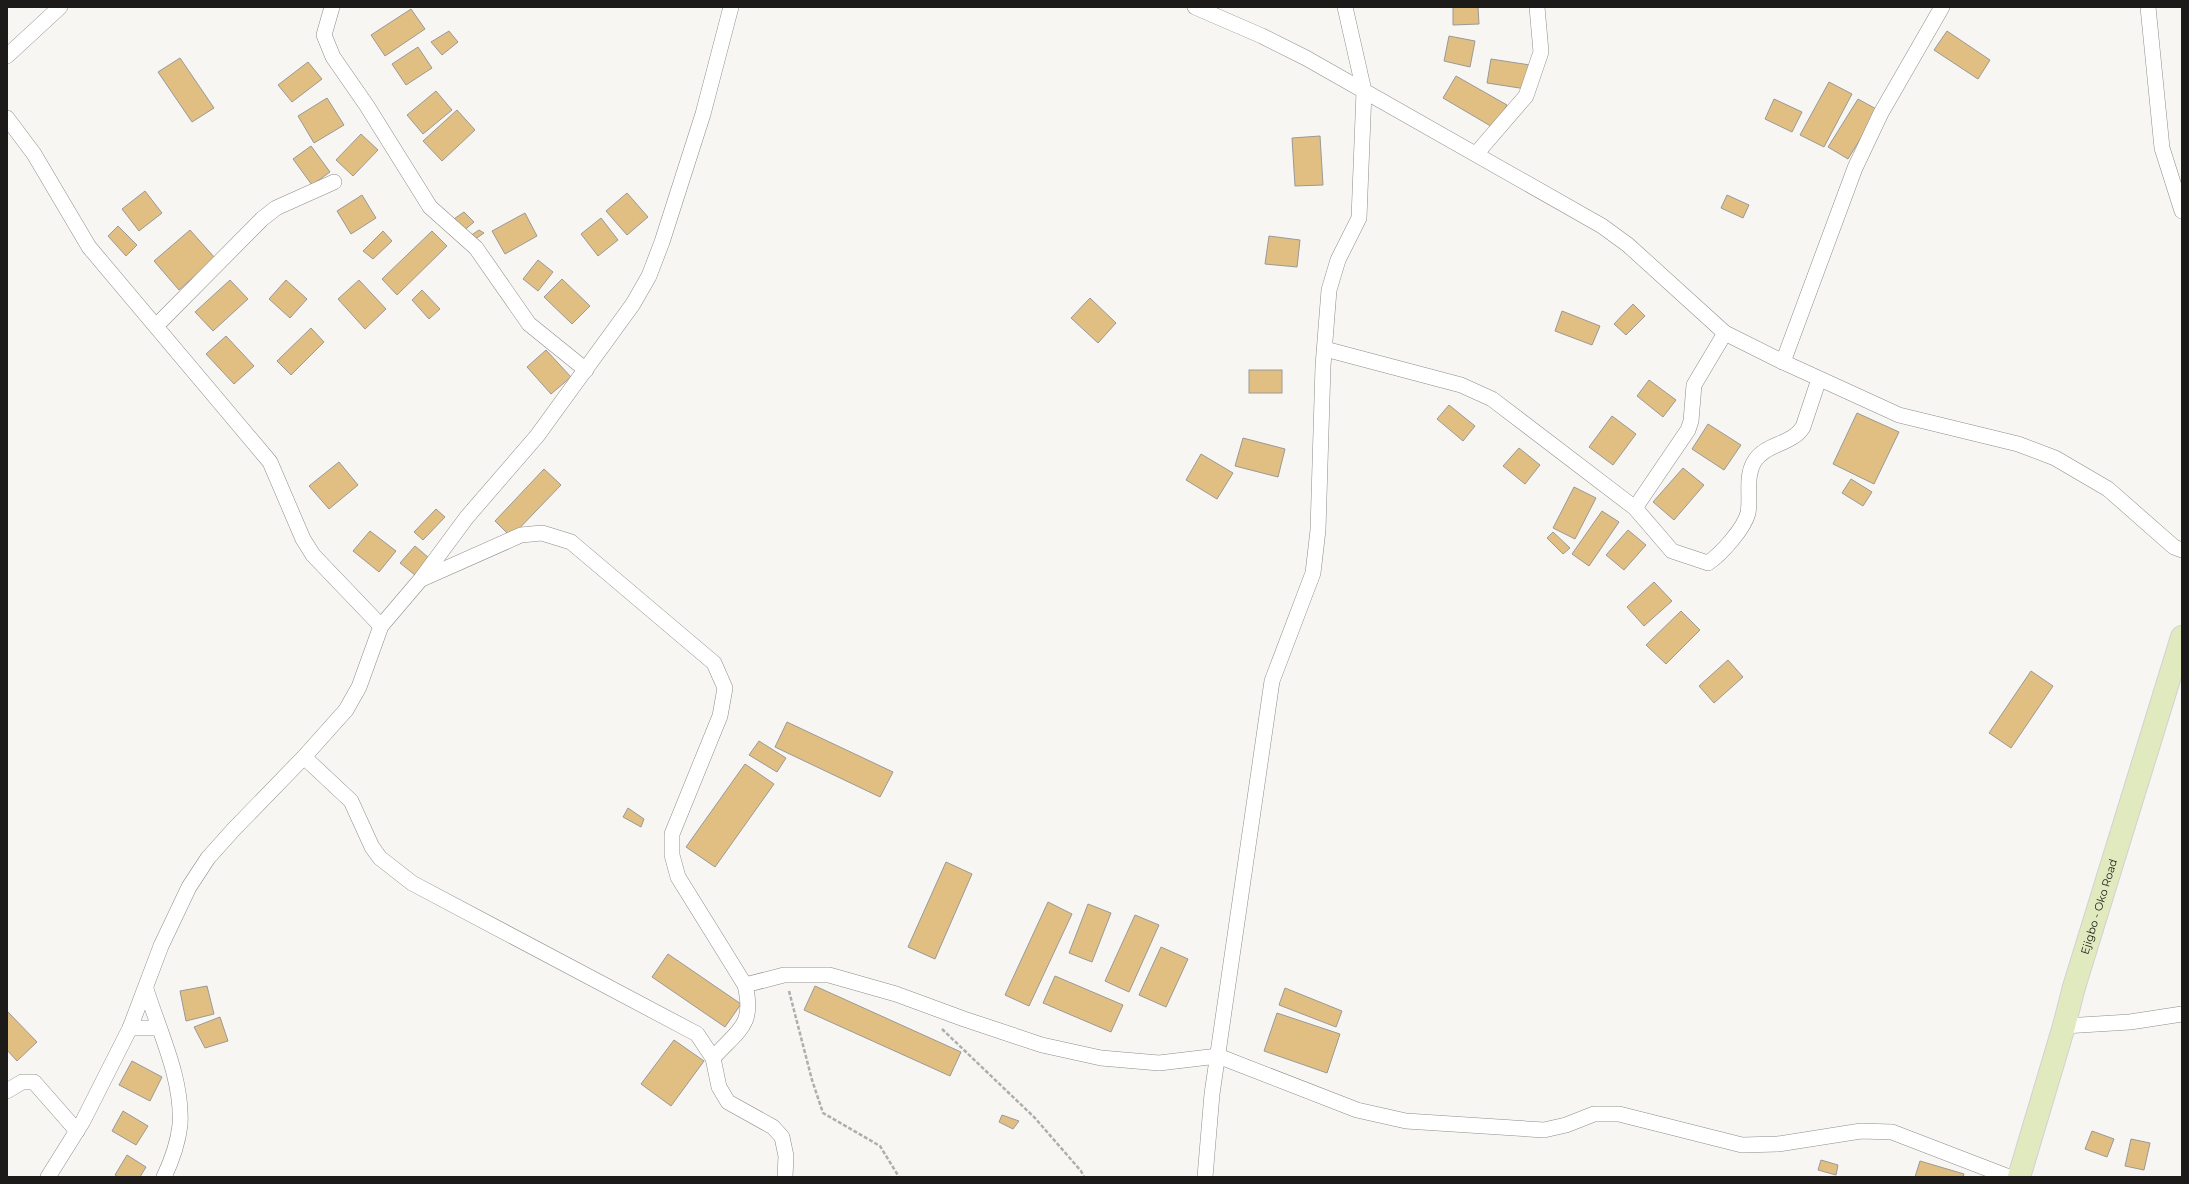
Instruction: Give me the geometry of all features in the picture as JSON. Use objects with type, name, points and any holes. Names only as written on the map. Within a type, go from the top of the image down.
[{"type":"main road","name":"Ejigbo - Oko Road","points":[[2019,1177],[2064,1026],[2074,987],[2182,637]]},
{"type":"street","points":[[7,56],[59,7]]},
{"type":"street","points":[[332,7],[324,35],[333,57],[430,207],[476,248],[529,324],[586,370]]},
{"type":"street","points":[[48,1177],[77,1131],[130,1028],[178,909],[189,887],[208,858],[234,828],[304,758],[346,710],[355,693],[381,626],[421,579],[466,517],[537,436],[633,304],[648,276],[662,242],[703,114],[731,7]]},
{"type":"street","points":[[1195,7],[1293,52],[1602,226],[1628,245],[1725,333],[1818,379],[1900,415],[2018,444],[2055,458],[2108,489],[2174,546],[2182,550]]},
{"type":"street","points":[[1206,1177],[1212,1094],[1272,680],[1313,573],[1318,530],[1325,349],[1329,290],[1338,260],[1359,218],[1364,91],[1345,7]]},
{"type":"street","points":[[1476,154],[1526,96],[1541,52],[1537,7]]},
{"type":"street","points":[[1783,362],[1855,168],[1881,113],[1942,7]]},
{"type":"street","points":[[2148,7],[2162,148],[2182,211]]},
{"type":"street","points":[[7,118],[34,154],[89,247],[270,462],[303,539],[313,555],[381,626]]},
{"type":"street","points":[[156,326],[262,219],[276,208],[334,182]]},
{"type":"street","points":[[1635,508],[1688,430],[1691,421],[1694,385],[1725,333]]},
{"type":"street","points":[[1325,349],[1461,385],[1492,399],[1635,508],[1672,551],[1708,563],[1718,556],[1744,524],[1748,513],[1750,469],[1755,460],[1764,450],[1798,434],[1803,427],[1818,379]]},
{"type":"street","points":[[421,579],[521,535],[542,533],[571,542],[714,662],[725,688],[720,716],[672,834],[672,856],[678,877],[745,985],[749,1002],[747,1022],[713,1058]]},
{"type":"street","points":[[304,758],[351,801],[372,847],[380,858],[412,883],[697,1034],[713,1058],[719,1087],[728,1102],[773,1127],[782,1138],[786,1156],[785,1177]]},
{"type":"street","points":[[745,985],[784,975],[829,975],[896,994],[964,1019],[1042,1044],[1101,1058],[1159,1063],[1218,1056],[1357,1110],[1406,1122],[1544,1130],[1566,1125],[1594,1114],[1619,1114],[1742,1145],[1778,1144],[1861,1131],[1892,1132],[2009,1177]]},
{"type":"street","points":[[146,989],[173,1072],[178,1099],[180,1124],[176,1146],[164,1177]]},
{"type":"street","points":[[2064,1026],[2130,1022],[2182,1014]]},
{"type":"street","points":[[130,1028],[158,1028]]},
{"type":"street","points":[[7,1091],[22,1082],[34,1082],[77,1131]]},
{"type":"path","points":[[784,975],[812,1080],[823,1113],[880,1146],[899,1177]]},
{"type":"path","points":[[941,1028],[1035,1118],[1081,1171],[1084,1177]]},
{"type":"building","points":[[1453,7],[1478,7],[1479,24],[1453,25]]},
{"type":"building","points":[[411,9],[425,29],[385,56],[371,35]]},
{"type":"building","points":[[449,31],[458,42],[442,55],[431,42]]},
{"type":"building","points":[[1947,31],[1990,60],[1978,79],[1934,50]]},
{"type":"building","points":[[1449,36],[1475,41],[1470,67],[1444,61]]},
{"type":"building","points":[[418,47],[432,68],[406,85],[392,64]]},
{"type":"building","points":[[180,58],[214,108],[192,122],[158,72]]},
{"type":"building","points":[[1491,59],[1530,65],[1526,89],[1487,83]]},
{"type":"building","points":[[308,62],[322,79],[292,102],[278,85]]},
{"type":"building","points":[[1456,76],[1507,105],[1494,128],[1443,98]]},
{"type":"building","points":[[1829,82],[1852,94],[1824,147],[1800,135]]},
{"type":"building","points":[[436,91],[452,110],[423,134],[407,115]]},
{"type":"building","points":[[327,98],[344,125],[314,143],[298,116]]},
{"type":"building","points":[[1774,99],[1802,112],[1792,132],[1765,119]]},
{"type":"building","points":[[1858,99],[1878,110],[1848,159],[1828,147]]},
{"type":"building","points":[[457,110],[475,130],[442,161],[423,141]]},
{"type":"building","points":[[361,134],[378,150],[353,176],[336,160]]},
{"type":"building","points":[[1320,136],[1323,185],[1295,186],[1292,138]]},
{"type":"building","points":[[311,146],[330,172],[312,185],[293,159]]},
{"type":"building","points":[[145,191],[162,213],[139,231],[122,209]]},
{"type":"building","points":[[627,193],[648,217],[627,235],[606,211]]},
{"type":"building","points":[[362,195],[376,218],[351,234],[337,211]]},
{"type":"building","points":[[1727,195],[1749,205],[1743,218],[1721,208]]},
{"type":"building","points":[[464,212],[474,222],[462,232],[451,221]]},
{"type":"building","points":[[525,213],[537,236],[505,254],[492,231]]},
{"type":"building","points":[[601,218],[618,240],[598,256],[581,234]]},
{"type":"building","points":[[118,226],[137,245],[126,256],[108,236]]},
{"type":"building","points":[[190,230],[215,258],[179,290],[154,261]]},
{"type":"building","points":[[479,230],[484,233],[471,242],[467,238]]},
{"type":"building","points":[[383,231],[392,241],[373,259],[363,251]]},
{"type":"building","points":[[432,231],[447,246],[397,295],[382,279]]},
{"type":"building","points":[[1269,236],[1300,240],[1297,267],[1265,264]]},
{"type":"building","points":[[538,260],[553,272],[538,291],[523,279]]},
{"type":"building","points":[[562,279],[590,306],[572,324],[544,297]]},
{"type":"building","points":[[230,280],[248,299],[213,331],[195,312]]},
{"type":"building","points":[[286,280],[307,299],[290,318],[269,299]]},
{"type":"building","points":[[359,280],[386,309],[365,329],[338,299]]},
{"type":"building","points":[[422,290],[440,309],[429,319],[412,300]]},
{"type":"building","points":[[1090,298],[1116,323],[1098,343],[1071,318]]},
{"type":"building","points":[[1633,304],[1645,316],[1626,335],[1614,324]]},
{"type":"building","points":[[1562,311],[1600,326],[1592,345],[1555,331]]},
{"type":"building","points":[[311,328],[324,342],[291,375],[277,361]]},
{"type":"building","points":[[226,336],[254,366],[234,384],[206,354]]},
{"type":"building","points":[[546,350],[571,377],[551,394],[527,367]]},
{"type":"building","points":[[1249,370],[1282,370],[1282,393],[1249,393]]},
{"type":"building","points":[[1649,380],[1676,400],[1663,417],[1637,396]]},
{"type":"building","points":[[1449,405],[1475,426],[1463,441],[1437,419]]},
{"type":"building","points":[[1857,413],[1899,432],[1874,484],[1833,464]]},
{"type":"building","points":[[1612,416],[1636,434],[1613,465],[1589,447]]},
{"type":"building","points":[[1708,424],[1741,445],[1724,470],[1692,449]]},
{"type":"building","points":[[1243,438],[1285,449],[1278,477],[1235,466]]},
{"type":"building","points":[[1519,448],[1540,465],[1525,484],[1503,466]]},
{"type":"building","points":[[1201,454],[1233,473],[1217,499],[1186,480]]},
{"type":"building","points":[[339,462],[358,485],[329,509],[309,486]]},
{"type":"building","points":[[1683,468],[1704,485],[1674,520],[1653,502]]},
{"type":"building","points":[[544,469],[561,485],[511,537],[495,521]]},
{"type":"building","points":[[1851,479],[1872,492],[1863,506],[1842,493]]},
{"type":"building","points":[[1574,487],[1596,498],[1575,539],[1553,528]]},
{"type":"building","points":[[436,509],[445,517],[423,540],[414,532]]},
{"type":"building","points":[[1602,511],[1619,522],[1589,566],[1572,554]]},
{"type":"building","points":[[1628,530],[1646,545],[1624,570],[1606,555]]},
{"type":"building","points":[[370,531],[396,551],[379,572],[353,551]]},
{"type":"building","points":[[1553,532],[1570,548],[1563,554],[1547,538]]},
{"type":"building","points":[[415,546],[429,558],[415,575],[400,563]]},
{"type":"building","points":[[1654,582],[1672,601],[1644,626],[1627,607]]},
{"type":"building","points":[[1681,611],[1700,630],[1666,664],[1646,645]]},
{"type":"building","points":[[1728,660],[1743,677],[1714,703],[1699,686]]},
{"type":"building","points":[[2031,671],[2053,686],[2011,748],[1989,733]]},
{"type":"building","points":[[787,722],[893,772],[880,797],[775,747]]},
{"type":"building","points":[[759,741],[786,758],[777,772],[749,755]]},
{"type":"building","points":[[745,764],[774,784],[715,867],[686,847]]},
{"type":"building","points":[[628,808],[644,819],[641,827],[623,817]]},
{"type":"building","points":[[946,862],[972,874],[935,959],[908,947]]},
{"type":"building","points":[[1048,902],[1072,914],[1029,1006],[1005,995]]},
{"type":"building","points":[[1088,904],[1111,913],[1092,962],[1069,953]]},
{"type":"building","points":[[1135,915],[1159,925],[1129,992],[1105,981]]},
{"type":"building","points":[[1161,947],[1188,959],[1166,1007],[1139,995]]},
{"type":"building","points":[[668,954],[741,1004],[725,1027],[652,977]]},
{"type":"building","points":[[1055,976],[1123,1005],[1111,1032],[1043,1003]]},
{"type":"building","points":[[207,986],[214,1014],[186,1021],[180,991]]},
{"type":"building","points":[[815,986],[961,1052],[950,1076],[804,1010]]},
{"type":"building","points":[[1285,988],[1342,1011],[1336,1027],[1279,1005]]},
{"type":"building","points":[[7,1011],[37,1042],[17,1061],[7,1050]]},
{"type":"building","points":[[1277,1013],[1340,1034],[1327,1073],[1264,1051]]},
{"type":"building","points":[[220,1017],[228,1041],[205,1048],[194,1027]]},
{"type":"building","points":[[674,1040],[704,1061],[671,1106],[641,1084]]},
{"type":"building","points":[[132,1061],[162,1077],[150,1101],[119,1085]]},
{"type":"building","points":[[123,1111],[148,1126],[136,1145],[112,1131]]},
{"type":"building","points":[[1002,1115],[1019,1121],[1013,1129],[999,1122]]},
{"type":"building","points":[[2092,1131],[2114,1139],[2107,1157],[2085,1149]]},
{"type":"building","points":[[2131,1139],[2150,1143],[2144,1170],[2125,1166]]},
{"type":"building","points":[[127,1155],[146,1167],[140,1177],[118,1177],[115,1175]]},
{"type":"building","points":[[1821,1160],[1838,1165],[1836,1175],[1818,1170]]},
{"type":"building","points":[[1920,1161],[1964,1174],[1963,1177],[1915,1177]]}]
